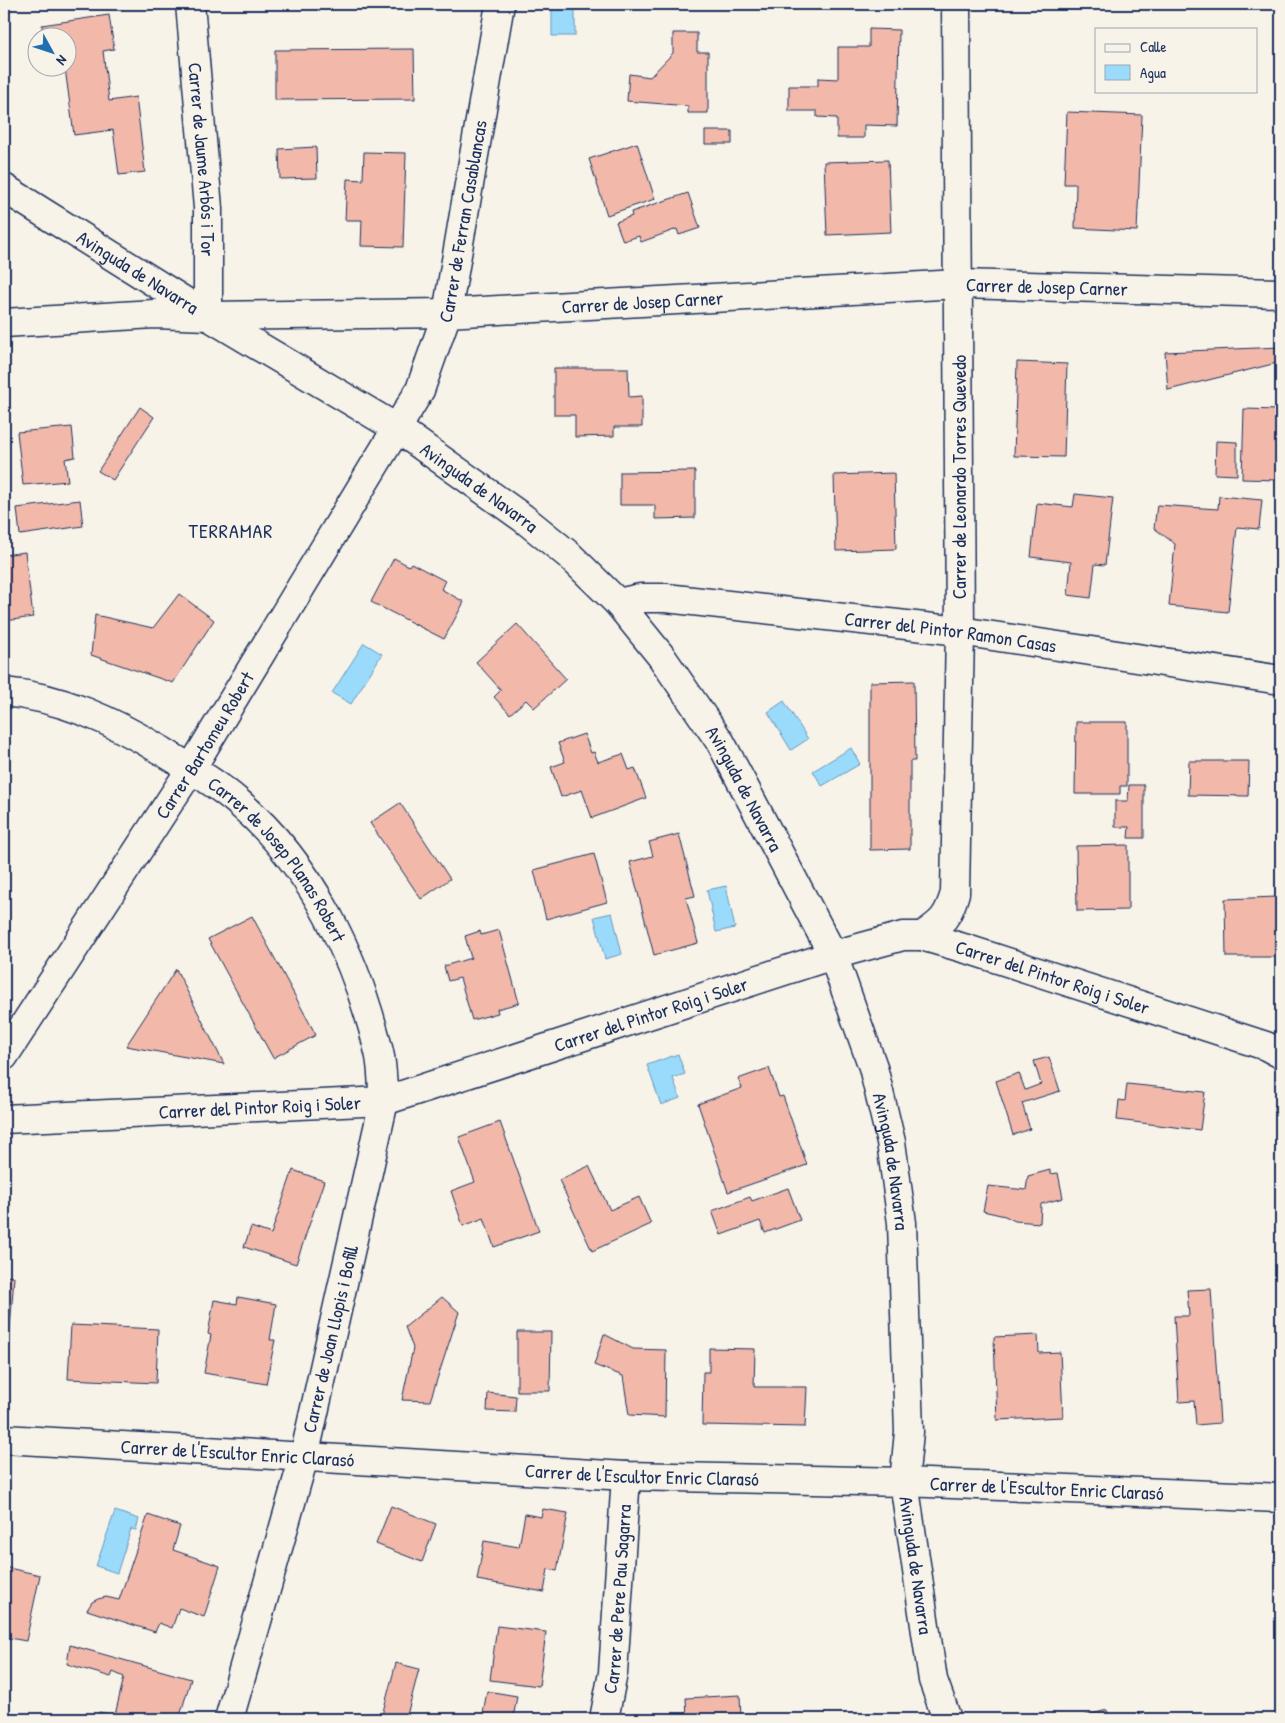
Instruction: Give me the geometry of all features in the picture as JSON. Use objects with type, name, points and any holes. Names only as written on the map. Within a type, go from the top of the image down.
[{"type":"street","name":"Carrer de Jaume Arbós i Tor","points":[[190,4],[208,208],[208,316]]},
{"type":"street","name":"Carrer de Ferran Casablancas","points":[[398,429],[420,390],[447,313],[500,4]]},
{"type":"street","name":"Carrer de Leonardo Torres Quevedo","points":[[922,936],[936,926],[950,912],[955,892],[960,631],[956,4]]},
{"type":"street","name":"Avinguda de Navarra","points":[[4,188],[208,316],[398,429],[523,518],[570,556],[618,603],[661,656],[720,743],[833,955],[873,1067],[891,1142],[902,1223],[910,1432],[904,1482],[933,1680],[947,1719]]},
{"type":"street","name":"Carrer de Josep Carner","points":[[4,323],[154,314],[208,316],[447,313],[958,284],[1281,293]]},
{"type":"street","name":"Carrer Bartomeu Robert","points":[[4,1056],[191,768],[398,429]]},
{"type":"street","name":"Carrer del Pintor Ramon Casas","points":[[618,603],[640,598],[666,598],[960,631],[1281,680]]},
{"type":"street","name":"Carrer de Josep Planas Robert","points":[[4,692],[70,705],[126,729],[191,768],[237,801],[269,832],[296,863],[323,905],[363,995],[380,1054],[384,1101]]},
{"type":"street","name":"Carrer del Pintor Roig i Soler","points":[[4,1119],[384,1101],[833,955],[902,936],[922,936],[1266,1046],[1281,1054]]},
{"type":"street","name":"Carrer de Joan Llopis i Bofill","points":[[229,1719],[304,1457],[384,1101]]},
{"type":"street","name":"Carrer de l'Escultor Enric Clarasó","points":[[4,1439],[626,1476],[904,1482],[1281,1498]]},
{"type":"street","name":"Carrer de Pere Pau Sagarra","points":[[604,1719],[613,1674],[626,1476]]},
{"type":"water","points":[[552,4],[575,4],[575,36],[552,36]]},
{"type":"water","points":[[364,643],[382,654],[351,704],[332,693]]},
{"type":"water","points":[[784,701],[808,739],[791,750],[768,712]]},
{"type":"water","points":[[851,748],[860,764],[822,786],[813,771]]},
{"type":"water","points":[[726,886],[735,928],[716,932],[707,890]]},
{"type":"water","points":[[612,913],[622,954],[605,959],[594,917]]},
{"type":"water","points":[[678,1054],[685,1074],[673,1078],[680,1098],[661,1105],[647,1065]]},
{"type":"water","points":[[115,1511],[139,1519],[136,1530],[131,1529],[117,1573],[96,1566]]},
{"type":"building","points":[[109,15],[114,49],[103,51],[109,101],[136,97],[145,172],[119,175],[113,130],[74,135],[66,78],[78,78],[78,28],[42,28],[42,25]]},
{"type":"building","points":[[869,29],[899,30],[897,126],[864,125],[864,138],[837,138],[837,118],[817,117],[817,111],[789,111],[789,86],[818,86],[818,78],[838,79],[838,47],[869,47]]},
{"type":"building","points":[[673,33],[697,33],[697,52],[708,52],[708,113],[688,113],[688,106],[627,101],[629,74],[650,77],[673,53]]},
{"type":"building","points":[[414,49],[415,99],[275,100],[275,50]]},
{"type":"building","points":[[1067,112],[1142,115],[1137,231],[1075,228],[1076,184],[1064,184]]},
{"type":"building","points":[[705,131],[732,131],[732,144],[705,144]]},
{"type":"building","points":[[637,143],[655,199],[607,215],[589,159]]},
{"type":"building","points":[[316,147],[317,178],[280,179],[279,149]]},
{"type":"building","points":[[364,152],[406,153],[403,247],[361,246],[362,220],[345,220],[347,179],[363,180]]},
{"type":"building","points":[[888,160],[891,232],[827,235],[824,162]]},
{"type":"building","points":[[688,193],[700,228],[679,235],[677,229],[641,242],[639,236],[623,241],[616,222],[632,216],[631,212]]},
{"type":"building","points":[[1281,347],[1281,362],[1168,390],[1165,352]]},
{"type":"building","points":[[1017,362],[1067,364],[1064,457],[1014,456]]},
{"type":"building","points":[[554,368],[628,368],[629,397],[642,396],[642,427],[614,427],[614,436],[575,437],[575,415],[554,415]]},
{"type":"building","points":[[140,407],[154,417],[113,480],[98,471]]},
{"type":"building","points":[[1244,409],[1279,410],[1278,480],[1242,479]]},
{"type":"building","points":[[72,427],[75,457],[65,459],[68,481],[23,485],[17,432]]},
{"type":"building","points":[[1216,441],[1237,442],[1237,475],[1215,474]]},
{"type":"building","points":[[695,471],[695,518],[655,519],[655,505],[620,505],[620,472]]},
{"type":"building","points":[[894,473],[896,549],[836,551],[834,475]]},
{"type":"building","points":[[1075,494],[1113,498],[1105,565],[1095,564],[1091,598],[1068,595],[1071,562],[1031,557],[1037,503],[1073,507]]},
{"type":"building","points":[[1219,496],[1262,500],[1259,529],[1237,527],[1228,612],[1169,606],[1175,544],[1154,528],[1157,505],[1218,509]]},
{"type":"building","points":[[80,500],[83,526],[20,535],[17,508]]},
{"type":"building","points":[[25,552],[33,617],[5,621],[4,555]]},
{"type":"building","points":[[394,558],[409,566],[411,563],[445,581],[441,589],[464,602],[444,639],[371,602]]},
{"type":"building","points":[[179,594],[214,620],[173,683],[91,655],[95,615],[153,628]]},
{"type":"building","points":[[517,624],[566,679],[534,708],[526,700],[510,714],[494,697],[501,690],[476,662]]},
{"type":"building","points":[[914,681],[915,761],[910,761],[910,849],[870,850],[870,682]]},
{"type":"building","points":[[1076,722],[1127,722],[1127,786],[1120,786],[1120,794],[1075,794]]},
{"type":"building","points":[[584,734],[591,753],[594,752],[598,762],[623,754],[629,770],[635,768],[646,798],[592,818],[582,790],[561,797],[551,767],[565,762],[558,743]]},
{"type":"building","points":[[1189,761],[1249,761],[1248,796],[1188,795]]},
{"type":"building","points":[[1129,785],[1144,785],[1144,838],[1128,838],[1129,827],[1115,827],[1115,801],[1128,801]]},
{"type":"building","points":[[400,803],[450,879],[421,899],[370,823]]},
{"type":"building","points":[[679,834],[695,896],[686,898],[698,943],[654,955],[630,862],[653,856],[649,842]]},
{"type":"building","points":[[1128,845],[1128,910],[1077,911],[1076,846]]},
{"type":"building","points":[[594,854],[607,902],[546,919],[534,870]]},
{"type":"building","points":[[1277,897],[1278,957],[1226,957],[1225,899]]},
{"type":"building","points":[[252,916],[316,1035],[273,1058],[208,939]]},
{"type":"building","points":[[499,930],[519,1003],[497,1009],[498,1013],[472,1020],[460,978],[448,981],[444,966],[471,958],[465,936],[480,931],[481,935]]},
{"type":"building","points":[[176,969],[224,1064],[126,1046]]},
{"type":"building","points":[[1049,1057],[1060,1091],[1022,1103],[1030,1129],[1013,1135],[996,1081],[1019,1073],[1025,1090],[1041,1084],[1034,1061]]},
{"type":"building","points":[[769,1068],[779,1097],[783,1096],[807,1165],[728,1192],[698,1104],[742,1088],[738,1079]]},
{"type":"building","points":[[1127,1084],[1205,1092],[1200,1130],[1117,1120],[1119,1100],[1125,1101]]},
{"type":"building","points":[[500,1122],[539,1231],[494,1247],[484,1218],[463,1226],[451,1191],[475,1182],[459,1137]]},
{"type":"building","points":[[589,1166],[610,1210],[639,1197],[651,1224],[592,1251],[559,1180]]},
{"type":"building","points":[[293,1170],[324,1181],[296,1264],[244,1247],[251,1227],[271,1234]]},
{"type":"building","points":[[1050,1170],[1050,1174],[1058,1173],[1063,1198],[1041,1204],[1040,1223],[1015,1221],[1005,1216],[983,1211],[988,1186],[1026,1190],[1028,1176]]},
{"type":"building","points":[[788,1188],[800,1220],[765,1233],[760,1221],[721,1235],[712,1211],[750,1197],[752,1201]]},
{"type":"building","points":[[4,1276],[14,1277],[9,1342],[4,1341]]},
{"type":"building","points":[[1211,1289],[1220,1423],[1196,1425],[1194,1401],[1179,1402],[1174,1316],[1189,1316],[1187,1290]]},
{"type":"building","points":[[238,1297],[276,1304],[270,1340],[275,1340],[266,1384],[204,1373],[211,1335],[208,1334],[214,1300],[237,1304]]},
{"type":"building","points":[[442,1297],[459,1312],[430,1401],[402,1400],[413,1348],[405,1327]]},
{"type":"building","points":[[71,1325],[158,1329],[156,1383],[68,1379]]},
{"type":"building","points":[[517,1332],[551,1332],[550,1391],[517,1391]]},
{"type":"building","points":[[604,1334],[633,1349],[666,1350],[665,1417],[629,1415],[623,1376],[594,1365]]},
{"type":"building","points":[[1038,1335],[1039,1353],[1060,1352],[1063,1417],[997,1420],[994,1337]]},
{"type":"building","points":[[709,1348],[755,1349],[754,1387],[807,1387],[805,1427],[702,1425],[703,1372],[709,1372]]},
{"type":"building","points":[[488,1393],[516,1396],[515,1412],[487,1411]]},
{"type":"building","points":[[391,1506],[436,1524],[422,1562],[376,1544]]},
{"type":"building","points":[[543,1509],[568,1513],[557,1571],[548,1569],[544,1592],[477,1580],[484,1541],[519,1547],[525,1514],[541,1517]]},
{"type":"building","points":[[148,1515],[180,1526],[173,1550],[220,1566],[204,1617],[179,1608],[172,1628],[159,1623],[155,1632],[87,1610],[92,1602],[98,1599],[106,1597],[119,1600]]},
{"type":"building","points":[[4,1567],[40,1575],[26,1641],[4,1637]]},
{"type":"building","points":[[497,1626],[546,1632],[539,1686],[490,1680]]},
{"type":"building","points":[[70,1645],[191,1679],[179,1719],[97,1719],[99,1712],[115,1715],[124,1677],[113,1672],[111,1677],[67,1664]]},
{"type":"building","points":[[396,1663],[419,1669],[406,1719],[381,1719]]},
{"type":"building","points":[[487,1691],[517,1696],[513,1719],[482,1719]]},
{"type":"building","points":[[740,1695],[741,1719],[687,1719],[686,1698]]},
{"type":"building","points":[[1107,1710],[1110,1719],[1074,1719]]},
{"type":"district","name":"TERRAMAR","points":[[231,531]]}]
